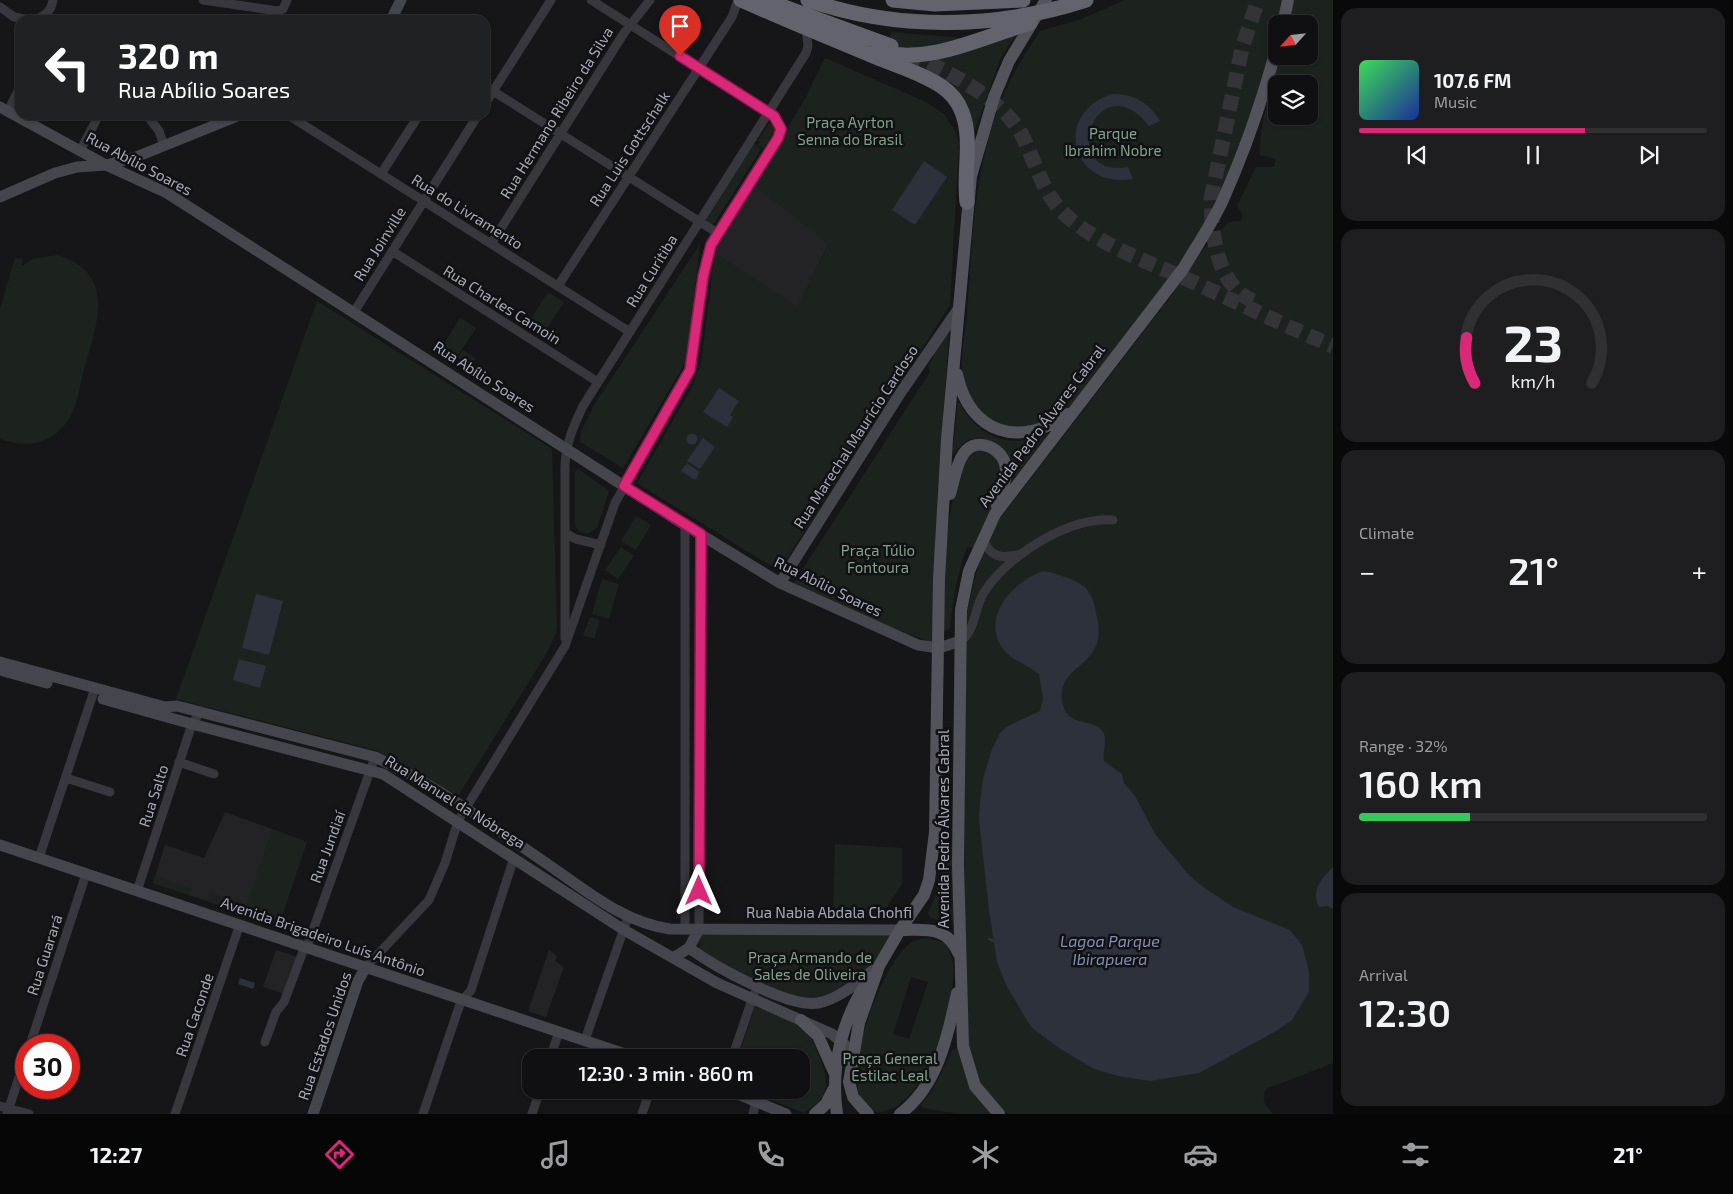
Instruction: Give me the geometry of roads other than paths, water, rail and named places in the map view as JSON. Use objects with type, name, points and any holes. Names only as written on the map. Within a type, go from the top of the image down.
[{"type":"highway","points":[[739,0],[930,79],[946,90],[958,103],[966,125],[968,138],[964,184],[967,202]]},
{"type":"highway","points":[[765,0],[891,46]]},
{"type":"highway","points":[[808,0],[853,13],[907,20],[960,23],[1022,17],[1086,0]]},
{"type":"highway","points":[[893,0],[935,4],[1023,0]]},
{"type":"highway","points":[[854,48],[866,48],[896,55],[926,54],[1040,20],[1059,13],[1070,5]]},
{"type":"main road","name":"Avenida Pedro Álvares Cabral","points":[[900,930],[916,909],[929,880],[936,832],[939,579],[944,519],[947,439],[967,202],[980,141],[994,97],[1010,61],[1046,0]]},
{"type":"main road","points":[[1285,15],[1288,0]]},
{"type":"main road","name":"Avenida Pedro Álvares Cabral","points":[[960,978],[958,865],[960,641],[964,590],[983,538],[995,514],[1183,269],[1221,203],[1263,99],[1272,65]]},
{"type":"main road","points":[[954,362],[959,383],[969,406],[977,416],[998,430],[1011,433],[1036,431],[1058,421],[1078,406]]},
{"type":"main road","points":[[944,519],[960,459],[969,448],[986,445],[994,449],[1005,461],[1005,477],[995,514]]},
{"type":"main road","points":[[837,1114],[833,1090],[840,1040],[851,1008],[900,930]]},
{"type":"main road","name":"Rua Nabia Abdala Chohfi","points":[[900,930],[941,932],[953,941],[960,956]]},
{"type":"main road","points":[[868,1114],[853,1097],[849,1082],[852,1055],[859,1023],[879,966]]},
{"type":"main road","points":[[900,1114],[918,1096],[932,1076],[945,1044],[960,978]]},
{"type":"main road","points":[[960,978],[963,1046],[970,1074],[978,1092],[999,1114]]},
{"type":"main road","points":[[801,1020],[818,1036],[835,1074]]},
{"type":"main road","points":[[815,1114],[826,1104],[833,1090]]},
{"type":"main road","points":[[900,1114],[915,1114]]},
{"type":"street","points":[[42,15],[49,11],[53,0]]},
{"type":"street","points":[[203,0],[278,11],[283,9],[287,0]]},
{"type":"street","points":[[394,15],[401,0]]},
{"type":"street","points":[[490,88],[551,0]]},
{"type":"street","points":[[366,968],[428,900],[445,863],[458,822],[565,646],[615,502],[690,370],[703,277],[716,232],[780,134],[781,129],[777,118],[591,0]]},
{"type":"street","name":"Rua Hermano Ribeiro da Silva","points":[[491,244],[631,25],[650,0]]},
{"type":"street","name":"Rua Luis Gottschalk","points":[[558,286],[734,13],[739,0]]},
{"type":"street","points":[[0,7],[15,17]]},
{"type":"street","name":"Rua Curitiba","points":[[565,646],[566,447],[570,433],[583,406],[806,53],[808,46],[806,29]]},
{"type":"street","points":[[490,90],[716,232]]},
{"type":"street","points":[[4,109],[15,94]]},
{"type":"street","name":"Rua Abílio Soares","points":[[25,120],[106,164],[167,194],[566,447],[685,525],[780,583],[918,645],[939,648],[960,641]]},
{"type":"street","points":[[81,149],[96,120]]},
{"type":"street","points":[[151,120],[159,131],[164,146]]},
{"type":"street","points":[[0,197],[55,173],[77,167],[106,164],[136,157],[228,120]]},
{"type":"street","name":"Rua do Livramento","points":[[296,120],[630,332]]},
{"type":"street","points":[[381,174],[416,120]]},
{"type":"street","name":"Rua Joinville","points":[[354,312],[475,120]]},
{"type":"street","name":"Rua Charles Camoin","points":[[392,251],[598,382]]},
{"type":"street","name":"Rua Marechal Maurício Cardoso","points":[[780,583],[901,392],[959,308]]},
{"type":"street","points":[[983,538],[985,546],[995,556],[1003,558],[1023,553],[1070,527],[1101,520],[1113,520]]},
{"type":"street","points":[[685,525],[685,929]]},
{"type":"street","points":[[565,533],[576,539],[601,545]]},
{"type":"street","points":[[673,958],[689,948],[699,929],[701,534]]},
{"type":"street","points":[[960,641],[968,636],[976,607],[984,592],[1023,553]]},
{"type":"street","name":"Rua Manuel da Nóbrega","points":[[0,662],[20,672]]},
{"type":"street","name":"Rua Manuel da Nóbrega","points":[[0,670],[20,672],[94,692],[165,708],[177,706],[201,711],[375,756],[396,766],[466,809],[628,917],[652,926],[685,929]]},
{"type":"street","points":[[39,858],[94,692]]},
{"type":"street","name":"Rua Manuel da Nóbrega","points":[[94,692],[192,724],[384,774],[624,930],[752,999],[832,1034],[840,1040],[852,1055]]},
{"type":"street","name":"Rua Salto","points":[[137,891],[192,724],[201,711]]},
{"type":"street","points":[[685,726],[700,727]]},
{"type":"street","name":"Rua Jundiaí","points":[[265,1042],[276,1012],[284,1002],[306,947],[375,756]]},
{"type":"street","points":[[179,762],[214,774]]},
{"type":"street","points":[[66,778],[110,792]]},
{"type":"street","name":"Avenida Brigadeiro Luís Antônio","points":[[0,846],[240,924],[611,1049]]},
{"type":"street","points":[[423,1114],[460,1004],[471,990],[514,858]]},
{"type":"street","name":"Rua Guarará","points":[[34,1034],[86,874]]},
{"type":"street","points":[[585,906],[593,895]]},
{"type":"street","points":[[585,1040],[628,917]]},
{"type":"street","name":"Rua Caconde","points":[[175,1114],[240,924]]},
{"type":"street","name":"Rua Nabia Abdala Chohfi","points":[[685,929],[900,930]]},
{"type":"street","points":[[689,948],[758,986],[790,1000],[806,1004],[819,1002],[846,991],[879,966]]},
{"type":"street","name":"Rua Estados Unidos","points":[[314,1114],[358,981],[366,968]]},
{"type":"street","points":[[735,1049],[758,986]]},
{"type":"street","points":[[553,1049],[559,1032]]},
{"type":"street","points":[[15,1084],[5,1109],[29,1114]]},
{"type":"street","points":[[532,1114],[537,1099]]},
{"type":"street","points":[[642,1114],[647,1099]]},
{"type":"street","points":[[751,1099],[786,1114]]},
{"type":"street","points":[[752,1114],[756,1101]]},
{"type":"water","points":[[1112,94],[1120,94],[1140,100],[1156,114],[1160,121],[1149,126],[1130,109],[1114,106],[1100,113],[1092,126],[1089,142],[1093,156],[1106,166],[1128,167],[1133,179],[1112,179],[1095,173],[1083,162],[1077,148],[1076,132],[1081,117],[1093,104]]},
{"type":"water","points":[[924,161],[947,177],[915,225],[892,210]]},
{"type":"water","points":[[719,388],[739,401],[730,415],[733,417],[727,427],[703,412]]},
{"type":"water","points":[[692,433],[698,439],[692,445],[686,439]]},
{"type":"water","points":[[703,438],[715,447],[700,469],[687,461]]},
{"type":"water","points":[[687,463],[700,472],[695,480],[681,471]]},
{"type":"water","name":"Lagoa Parque Ibirapuera","points":[[1043,571],[1073,580],[1085,587],[1094,603],[1098,622],[1097,645],[1064,683],[1062,700],[1068,715],[1093,725],[1103,732],[1105,739],[1104,761],[1122,774],[1124,783],[1135,796],[1155,834],[1187,873],[1199,884],[1233,907],[1290,930],[1302,945],[1309,971],[1309,992],[1292,1020],[1276,1031],[1199,1073],[1150,1081],[1118,1076],[1094,1069],[1059,1048],[1031,1027],[1007,987],[997,962],[979,819],[983,779],[992,749],[1000,733],[1006,727],[1040,711],[1043,699],[1039,674],[1004,651],[996,634],[996,622],[1004,600],[1012,591],[1022,582]]},
{"type":"water","points":[[256,594],[283,601],[269,655],[242,648]]},
{"type":"water","points":[[239,659],[266,666],[260,688],[233,680]]},
{"type":"water","points":[[1333,867],[1333,909],[1328,906],[1319,907],[1316,896],[1318,885]]},
{"type":"water","points":[[240,978],[255,983],[253,989],[238,984]]},
{"type":"waterway","points":[[989,939],[997,942]]},
{"type":"tunnel","points":[[1253,301],[1231,283],[1218,258],[1211,199],[1242,48],[1258,0]]},
{"type":"tunnel","points":[[908,53],[956,77],[988,98],[1002,110],[1023,137],[1047,191],[1061,211],[1083,229],[1128,254],[1333,346]]},
{"type":"park label","name":"Praça Ayrton Senna do Brasil","points":[[850,132]]},
{"type":"park label","name":"Parque Ibrahim Nobre","points":[[1113,142]]},
{"type":"park label","name":"Praça Túlio Fontoura","points":[[878,560]]},
{"type":"park label","name":"Praça Armando de Sales de Oliveira","points":[[810,966]]},
{"type":"park label","name":"Praça General Estilac Leal","points":[[890,1068]]}]
